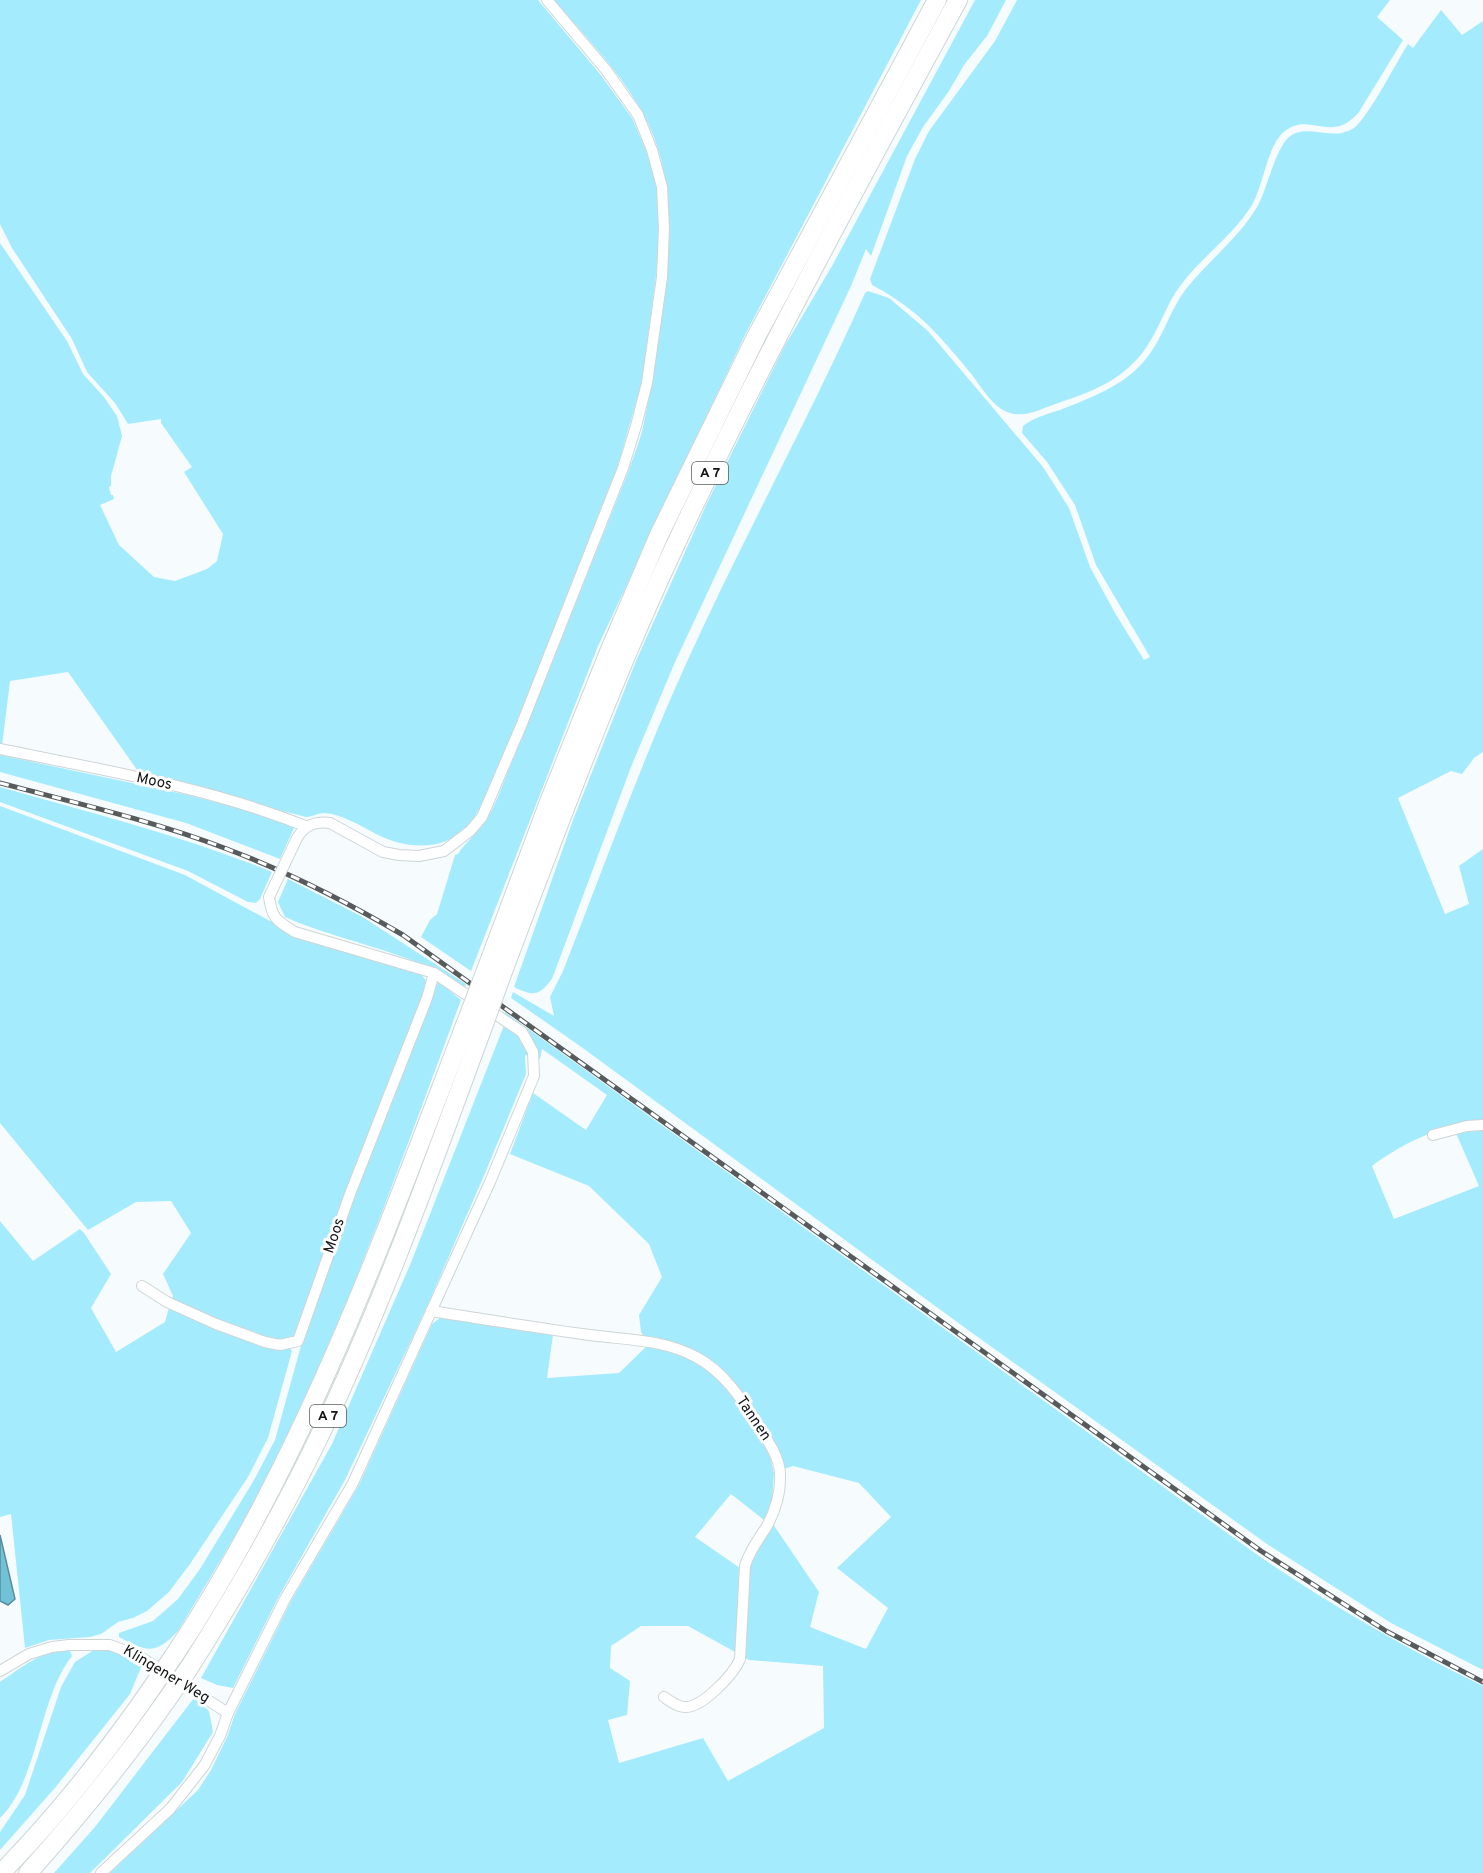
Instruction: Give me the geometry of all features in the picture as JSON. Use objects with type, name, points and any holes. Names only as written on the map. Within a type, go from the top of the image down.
[{"type":"highway","name":"A 7","points":[[28,1873],[113,1774],[189,1668],[266,1539],[318,1439],[397,1255],[472,1031],[579,727],[659,535],[756,336],[937,0]]},
{"type":"highway","name":"A 7","points":[[498,961],[680,535],[773,344],[958,0]]},
{"type":"highway","name":"A 7","points":[[1,1873],[74,1791],[121,1732],[223,1579],[302,1430],[472,1031]]},
{"type":"street","name":"Moos","points":[[0,749],[190,789],[305,826],[321,822],[330,824],[382,852],[419,856],[444,851],[470,831],[483,817],[623,468],[647,383],[662,277],[664,228],[662,187],[652,150],[638,115],[606,70],[547,0]]},
{"type":"street","points":[[101,1873],[170,1809],[204,1766],[285,1599],[353,1483],[490,1182],[534,1076],[533,1052],[522,1032],[434,973],[295,932],[276,921],[270,910],[269,897],[305,826]]},
{"type":"street","name":"Moos","points":[[142,1286],[177,1307],[265,1342],[280,1345],[298,1341],[350,1194],[427,998],[434,973]]},
{"type":"street","points":[[1433,1135],[1467,1126],[1483,1125]]},
{"type":"street","name":"Tannen","points":[[431,1311],[592,1336],[655,1342],[679,1348],[699,1358],[718,1372],[750,1412],[771,1447],[780,1472],[777,1500],[768,1525],[747,1558],[745,1566],[740,1659],[726,1680],[692,1707],[679,1707],[664,1696]]},
{"type":"street","name":"Klingener Weg","points":[[0,1671],[29,1654],[52,1647],[111,1645],[139,1656],[228,1713]]},
{"type":"shaded area","points":[[0,0],[538,0],[600,74],[632,118],[647,153],[658,188],[660,229],[642,382],[618,465],[493,782],[475,817],[467,827],[447,841],[423,846],[399,843],[338,816],[324,813],[306,817],[140,774],[68,672],[10,681],[2,746],[0,746],[0,243],[67,341],[83,374],[104,397],[117,416],[122,436],[109,487],[114,499],[100,505],[119,545],[154,577],[175,581],[207,569],[217,561],[223,534],[184,472],[192,467],[161,423],[161,419],[128,424],[115,403],[87,372],[72,339],[12,248],[0,224]]},
{"type":"shaded area","points":[[554,0],[921,0],[745,335],[598,646],[471,971],[421,937],[430,920],[437,914],[455,855],[483,825],[496,801],[629,470],[641,434],[653,373],[667,269],[666,188],[653,135],[641,110],[622,81]]},
{"type":"shaded area","points":[[975,0],[1006,0],[987,36],[964,65],[949,91],[923,127],[907,156],[871,256],[866,249],[851,286],[675,662],[631,767],[552,979],[543,989],[535,993],[514,987],[573,820],[636,661],[707,503],[784,347],[832,266]]},
{"type":"shaded area","points":[[1017,0],[1390,0],[1377,17],[1403,40],[1359,112],[1349,121],[1330,127],[1304,124],[1294,126],[1279,137],[1252,205],[1236,227],[1188,275],[1172,298],[1144,351],[1124,372],[1087,393],[1022,414],[1010,413],[993,402],[930,327],[902,304],[872,285],[870,279],[915,159],[929,131],[995,41]]},
{"type":"shaded area","points":[[1441,10],[1462,35],[1483,21],[1483,752],[1474,758],[1462,774],[1451,771],[1398,798],[1445,914],[1469,904],[1459,866],[1483,849],[1483,1122],[1439,1130],[1397,1149],[1372,1166],[1394,1219],[1479,1186],[1455,1131],[1483,1128],[1483,1670],[1391,1623],[1267,1544],[511,998],[513,992],[554,1016],[550,997],[563,971],[668,704],[729,572],[865,293],[868,291],[889,298],[928,331],[1043,467],[1069,508],[1090,567],[1115,613],[1144,660],[1150,657],[1096,565],[1075,505],[1047,462],[1022,433],[1023,426],[1036,418],[1095,396],[1117,384],[1137,369],[1157,343],[1186,289],[1232,240],[1257,207],[1275,160],[1289,137],[1307,131],[1335,134],[1354,128],[1375,101],[1408,44],[1413,48]]},
{"type":"shaded area","points":[[0,755],[188,795],[279,819],[294,828],[280,859],[186,823],[0,772]]},
{"type":"shaded area","points":[[0,787],[171,836],[272,872],[260,899],[256,903],[248,902],[188,871],[0,802]]},
{"type":"shaded area","points":[[0,806],[185,875],[294,934],[421,974],[425,979],[427,985],[297,1334],[293,1337],[282,1340],[266,1339],[171,1301],[173,1296],[163,1274],[191,1233],[171,1201],[136,1202],[88,1230],[0,1123]]},
{"type":"shaded area","points":[[288,879],[361,916],[466,984],[465,987],[400,956],[285,917],[278,902]]},
{"type":"shaded area","points":[[439,982],[461,1000],[339,1321],[281,1452],[224,1555],[178,1631],[163,1644],[150,1649],[128,1642],[119,1637],[119,1633],[153,1621],[178,1599],[200,1569],[254,1480],[275,1440],[302,1342],[353,1195],[434,987]]},
{"type":"shaded area","points":[[505,1012],[1259,1556],[1313,1592],[1369,1625],[1483,1686],[1483,1873],[110,1873],[198,1790],[211,1770],[235,1714],[291,1601],[359,1485],[432,1324],[441,1317],[506,1325],[553,1335],[547,1378],[619,1373],[648,1345],[677,1351],[697,1361],[715,1374],[747,1415],[768,1448],[774,1473],[772,1501],[764,1520],[731,1494],[695,1537],[740,1568],[737,1653],[688,1626],[641,1626],[611,1646],[610,1668],[630,1681],[627,1715],[608,1720],[619,1763],[703,1738],[728,1781],[824,1728],[823,1666],[745,1658],[751,1561],[773,1524],[819,1592],[810,1627],[866,1649],[888,1608],[837,1568],[891,1517],[859,1483],[793,1466],[784,1469],[748,1402],[714,1366],[694,1353],[671,1343],[645,1338],[641,1332],[639,1315],[662,1277],[649,1244],[589,1186],[510,1154],[533,1093],[586,1130],[607,1095],[542,1049],[540,1059],[525,1055],[526,1074],[425,1311],[345,1480],[278,1598],[233,1688],[217,1685],[201,1678],[332,1444],[410,1265],[503,1028]]},
{"type":"shaded area","points":[[0,1221],[33,1261],[80,1229],[84,1233],[111,1274],[91,1308],[116,1352],[165,1322],[169,1308],[289,1347],[292,1351],[268,1438],[248,1477],[169,1592],[147,1611],[118,1622],[101,1634],[49,1640],[25,1648],[11,1514],[0,1517]]},
{"type":"shaded area","points":[[0,1535],[15,1599],[8,1605],[0,1601]]},
{"type":"shaded area","points":[[67,1648],[72,1656],[52,1694],[23,1783],[13,1802],[0,1818],[0,1682],[40,1657]]},
{"type":"shaded area","points":[[97,1648],[116,1652],[142,1665],[130,1694],[54,1789],[0,1850],[0,1832],[25,1795],[61,1687],[75,1662]]},
{"type":"shaded area","points":[[194,1698],[209,1711],[213,1732],[182,1782],[90,1873],[54,1873],[95,1827]]},
{"type":"railway","points":[[0,783],[143,821],[227,849],[317,888],[403,935],[1261,1551],[1386,1631],[1483,1682]]}]
